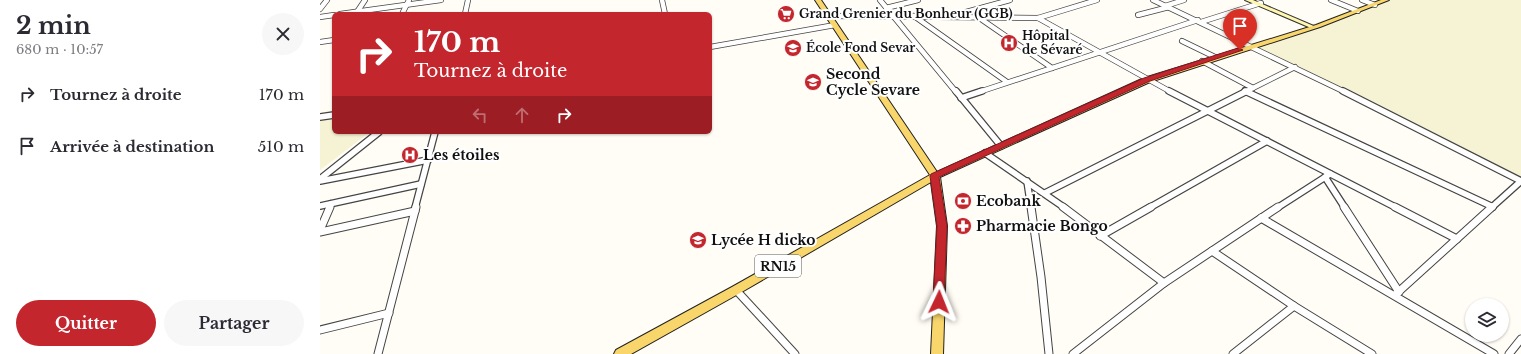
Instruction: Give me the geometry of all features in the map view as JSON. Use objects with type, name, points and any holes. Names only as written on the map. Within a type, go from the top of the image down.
[{"type":"main road","points":[[818,0],[935,176],[942,226],[937,354]]},
{"type":"main road","points":[[935,176],[1147,80],[1202,61],[1316,26],[1386,0]]},
{"type":"main road","name":"RN15","points":[[620,354],[736,290],[935,176]]},
{"type":"street","points":[[320,2],[327,0]]},
{"type":"street","points":[[320,9],[327,0]]},
{"type":"street","points":[[358,12],[365,0]]},
{"type":"street","points":[[403,12],[409,0]]},
{"type":"street","points":[[358,12],[441,0]]},
{"type":"street","points":[[465,12],[468,0]]},
{"type":"street","points":[[662,0],[665,12]]},
{"type":"street","points":[[880,0],[1001,146]]},
{"type":"street","points":[[886,8],[918,0]]},
{"type":"street","points":[[949,17],[1010,0]]},
{"type":"street","points":[[828,16],[1038,18],[1097,0]]},
{"type":"street","points":[[1153,0],[1295,67],[1521,181],[1397,294]]},
{"type":"street","points":[[1138,15],[1184,0]]},
{"type":"street","points":[[1248,0],[1258,2],[1316,26]]},
{"type":"street","points":[[1330,0],[1358,11]]},
{"type":"street","points":[[1362,0],[1375,5]]},
{"type":"street","points":[[961,98],[1258,2]]},
{"type":"street","points":[[320,17],[332,15]]},
{"type":"street","points":[[914,16],[1007,82]]},
{"type":"street","points":[[978,17],[1052,68]]},
{"type":"street","points":[[1038,18],[1147,80],[1267,141],[1328,176],[1457,239]]},
{"type":"street","points":[[712,47],[835,25]]},
{"type":"street","points":[[320,42],[332,40]]},
{"type":"street","points":[[1182,41],[1215,57]]},
{"type":"street","points":[[1202,61],[1253,88]]},
{"type":"street","points":[[1045,193],[1295,67]]},
{"type":"street","points":[[1245,91],[1493,207]]},
{"type":"street","points":[[320,117],[332,115]]},
{"type":"street","points":[[320,180],[377,134]]},
{"type":"street","points":[[378,354],[434,134]]},
{"type":"street","points":[[1100,236],[1267,141]]},
{"type":"street","points":[[985,153],[1045,193],[1164,283]]},
{"type":"street","points":[[320,180],[428,160]]},
{"type":"street","points":[[1073,354],[1164,283],[1261,218],[1328,176]]},
{"type":"street","points":[[1328,176],[1397,294]]},
{"type":"street","points":[[1027,181],[1041,277],[1049,354]]},
{"type":"street","points":[[320,206],[421,184]]},
{"type":"street","points":[[320,231],[331,204]]},
{"type":"street","points":[[320,231],[415,211]]},
{"type":"street","points":[[1261,218],[1397,294],[1494,354]]},
{"type":"street","points":[[1212,251],[1294,306],[1372,354]]},
{"type":"street","points":[[736,290],[795,354]]},
{"type":"street","points":[[1233,354],[1294,306]]},
{"type":"street","points":[[320,330],[389,313]]},
{"type":"street","points":[[1509,354],[1521,339]]},
{"type":"shaded area","points":[[1381,0],[1521,0],[1521,182],[1252,46]]},
{"type":"shaded area","points":[[332,110],[332,134],[367,134],[320,170],[320,113]]},
{"type":"place","name":"Grand Grenier du Bonheur (GGB)","points":[[786,14]]},
{"type":"place","name":"Hôpital de Sévaré","points":[[1009,43]]},
{"type":"place","name":"École Fond Sevar","points":[[793,48]]},
{"type":"place","name":"Second Cycle Sevare","points":[[813,82]]},
{"type":"place","name":"Les étoiles","points":[[410,155]]},
{"type":"place","name":"Ecobank","points":[[963,201]]},
{"type":"place","name":"Pharmacie Bongo","points":[[963,226]]},
{"type":"place","name":"Lycée H dicko","points":[[698,240]]},
{"type":"route","points":[[939,302],[942,226],[935,176],[1147,80],[1240,50]]}]
